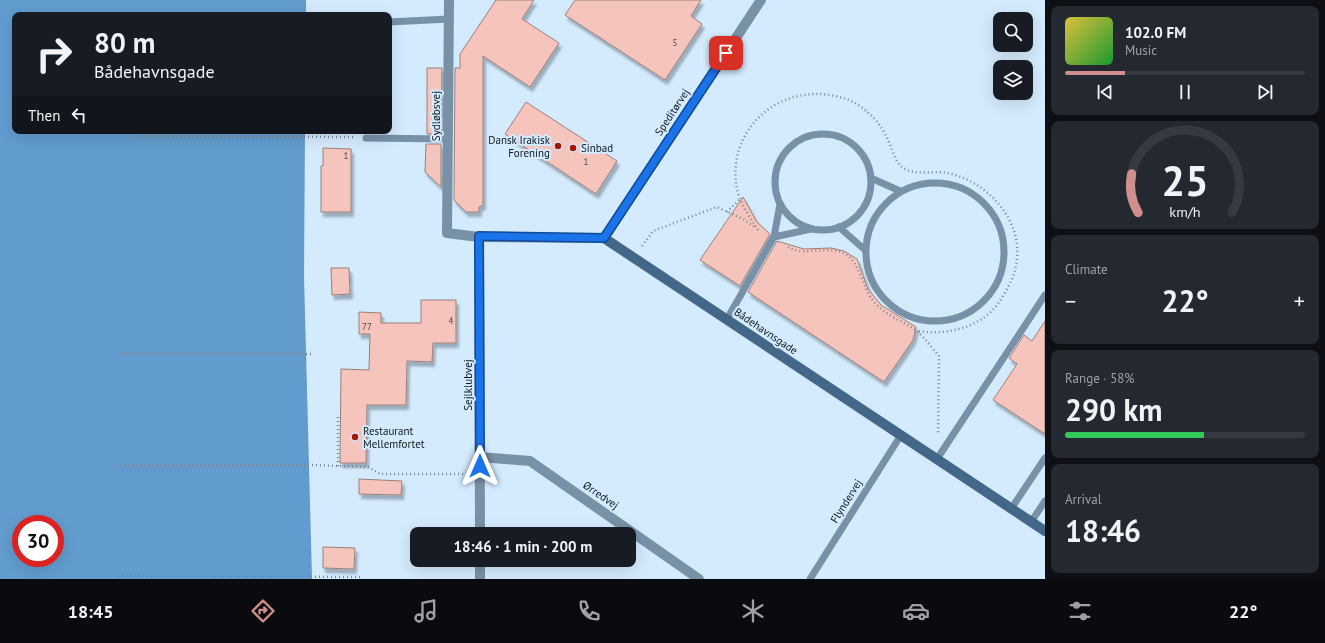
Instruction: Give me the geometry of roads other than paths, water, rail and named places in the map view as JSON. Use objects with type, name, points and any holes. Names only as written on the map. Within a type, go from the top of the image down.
[{"type":"street","name":"Sydløbsvej","points":[[449,0],[447,233],[479,236]]},
{"type":"street","name":"Speditørvej","points":[[604,238],[761,0]]},
{"type":"street","points":[[479,236],[604,238]]},
{"type":"street","name":"Sejlklubvej","points":[[479,236],[480,527]]},
{"type":"street","name":"Bådehavnsgade","points":[[604,238],[1045,531]]},
{"type":"street","name":"Ørredvej","points":[[480,457],[530,461],[700,579]]},
{"type":"street","points":[[480,567],[480,579]]},
{"type":"lane","points":[[392,22],[449,19]]},
{"type":"lane","points":[[774,237],[812,229],[826,230],[839,227],[852,220],[863,208],[870,194],[871,178],[867,162],[861,153],[845,138],[829,134],[812,134],[797,140],[785,151],[777,166],[774,182],[780,204],[785,212],[797,223],[812,229]]},
{"type":"lane","points":[[366,138],[448,139]]},
{"type":"lane","points":[[871,178],[900,191]]},
{"type":"lane","points":[[944,182],[966,189],[984,203],[998,221],[1004,243],[1003,266],[994,287],[980,305],[960,316],[938,321],[915,319],[895,309],[878,293],[868,272],[865,250],[868,232],[875,216],[886,202],[900,191],[922,183],[944,182]]},
{"type":"lane","points":[[727,319],[774,237],[780,204]]},
{"type":"lane","points":[[839,227],[865,250]]},
{"type":"lane","points":[[937,459],[1045,295]]},
{"type":"lane","name":"Flyndervej","points":[[810,579],[900,435]]},
{"type":"lane","points":[[1012,509],[1045,458]]},
{"type":"lane","points":[[1031,522],[1045,501]]},
{"type":"water","points":[[0,0],[306,0],[306,12],[12,12],[12,134],[305,134],[304,276],[312,579],[0,579]]},
{"type":"place","name":"Dansk Irakisk Forening","points":[[558,146]]},
{"type":"place","name":"Sinbad","points":[[573,148]]},
{"type":"place","name":"Restaurant Mellemfortet","points":[[355,437]]}]
